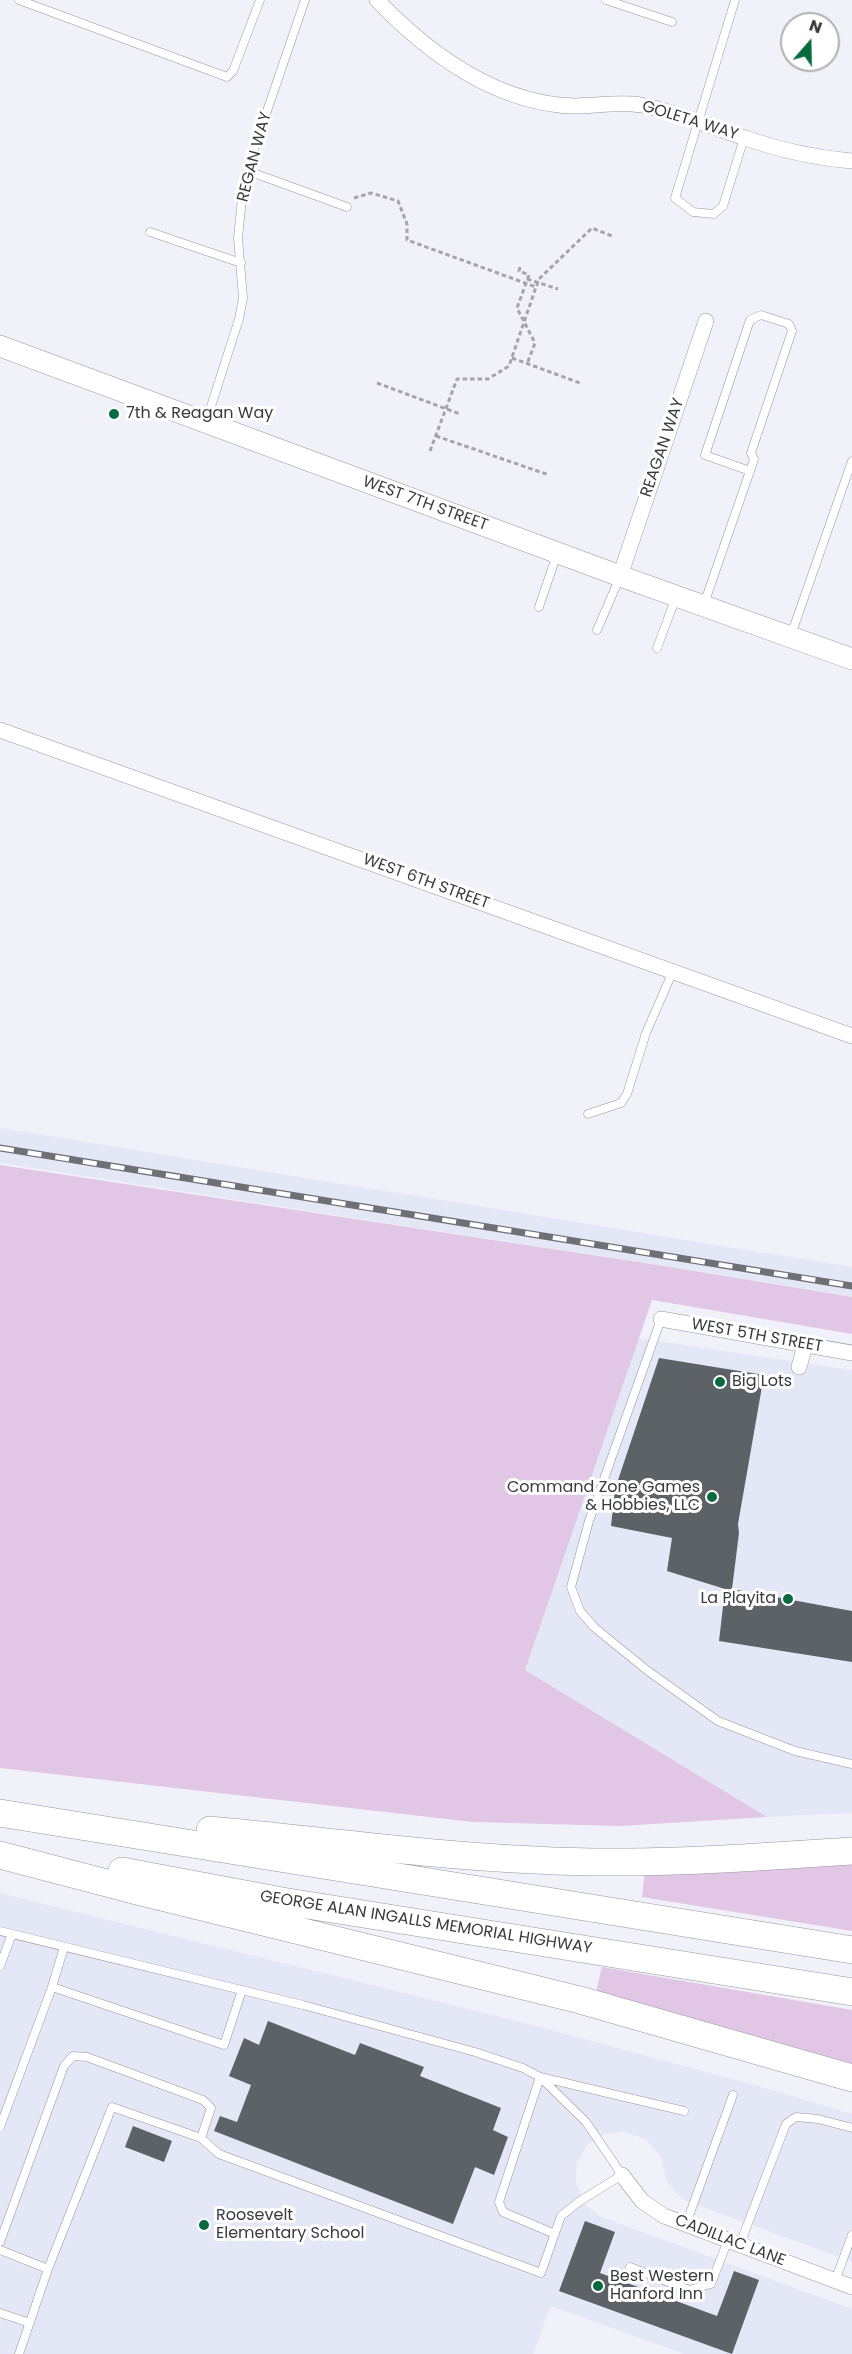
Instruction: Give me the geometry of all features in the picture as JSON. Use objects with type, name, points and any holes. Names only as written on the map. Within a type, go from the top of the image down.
[{"type":"highway","points":[[0,1811],[536,1860],[616,1862],[727,1859],[852,1851]]},
{"type":"highway","points":[[0,1811],[852,1950]]},
{"type":"highway","points":[[0,1853],[137,1892],[580,2001],[852,2078]]},
{"type":"highway","name":"GEORGE ALAN INGALLS MEMORIAL HIGHWAY","points":[[0,1853],[140,1874],[282,1901],[852,1992]]},
{"type":"street","name":"GOLETA WAY","points":[[377,0],[422,42],[454,66],[490,85],[536,101],[558,105],[639,105],[788,151],[825,159],[852,161]]},
{"type":"street","name":"REAGAN WAY","points":[[620,576],[706,321]]},
{"type":"street","name":"WEST 7TH STREET","points":[[0,346],[620,576],[852,659]]},
{"type":"street","name":"WEST 6TH STREET","points":[[0,730],[852,1035]]},
{"type":"street","name":"WEST 5TH STREET","points":[[661,1319],[852,1353]]},
{"type":"street","points":[[799,1367],[805,1345]]},
{"type":"street","name":"CADILLAC LANE","points":[[622,2175],[642,2201],[664,2216],[852,2287]]},
{"type":"lane","points":[[19,0],[227,77],[233,71],[260,0]]},
{"type":"lane","name":"REGAN WAY","points":[[206,423],[239,319],[243,298],[238,238],[248,171],[305,0]]},
{"type":"lane","points":[[606,0],[672,22]]},
{"type":"lane","points":[[735,0],[675,198],[693,213],[714,213],[723,206],[744,138]]},
{"type":"lane","points":[[248,171],[347,207]]},
{"type":"lane","points":[[150,232],[241,263]]},
{"type":"lane","points":[[704,606],[750,471],[754,459],[751,453],[792,331],[789,324],[761,315],[750,320],[705,455],[750,471]]},
{"type":"lane","points":[[790,637],[852,461]]},
{"type":"lane","points":[[539,607],[558,553]]},
{"type":"lane","points":[[597,630],[620,576]]},
{"type":"lane","points":[[657,648],[677,596]]},
{"type":"lane","points":[[588,1114],[621,1103],[627,1094],[646,1033],[673,971]]},
{"type":"lane","points":[[661,1319],[590,1521],[577,1565],[571,1587],[580,1611],[594,1627],[648,1671],[718,1721],[795,1750],[852,1764]]},
{"type":"lane","points":[[0,1931],[242,1990],[475,2052],[523,2068],[540,2077],[684,2111]]},
{"type":"lane","points":[[0,1966],[12,1934]]},
{"type":"lane","points":[[0,2127],[52,1987],[64,1947]]},
{"type":"lane","points":[[52,1987],[224,2045],[242,1990]]},
{"type":"lane","points":[[0,2242],[64,2066],[73,2056],[87,2057],[203,2100],[211,2108],[201,2138]]},
{"type":"lane","points":[[19,2354],[48,2269],[112,2107],[201,2138],[219,2154],[541,2273],[561,2216],[580,2201],[622,2175],[586,2122],[540,2077]]},
{"type":"lane","points":[[540,2077],[499,2202],[503,2212],[555,2234]]},
{"type":"lane","points":[[686,2224],[733,2095]]},
{"type":"lane","points":[[630,2267],[689,2290],[711,2284],[734,2242],[786,2124],[796,2117],[818,2119],[852,2128]]},
{"type":"lane","points":[[835,2281],[852,2235]]},
{"type":"lane","points":[[0,2250],[48,2269]]},
{"type":"lane","points":[[0,2313],[30,2323]]},
{"type":"path","points":[[347,207],[354,198],[371,193],[398,201],[407,224],[407,240],[536,287]]},
{"type":"path","points":[[430,451],[457,379],[488,379],[509,366],[540,278],[592,228],[612,236]]},
{"type":"path","points":[[520,267],[519,271],[528,275],[517,308],[534,343],[527,364]]},
{"type":"path","points":[[527,279],[558,289]]},
{"type":"path","points":[[512,358],[580,382]]},
{"type":"path","points":[[377,383],[460,414]]},
{"type":"path","points":[[436,436],[549,475]]},
{"type":"shaded area","points":[[0,1128],[852,1267],[852,1297],[0,1163]]},
{"type":"shaded area","points":[[0,1165],[651,1264],[852,1297],[852,1334],[652,1300],[525,1670],[767,1817],[621,1826],[473,1822],[0,1768]]},
{"type":"shaded area","points":[[637,1338],[852,1370],[852,1813],[767,1817],[525,1670]]},
{"type":"shaded area","points":[[852,1859],[852,1931],[642,1897],[645,1870]]},
{"type":"shaded area","points":[[0,1893],[521,2022],[762,2087],[852,2114],[852,2262],[684,2200],[667,2181],[661,2158],[647,2140],[624,2132],[605,2134],[588,2144],[577,2163],[576,2183],[584,2203],[599,2216],[852,2309],[852,2354],[684,2354],[551,2306],[533,2354],[0,2354]]},
{"type":"shaded area","points":[[602,1967],[852,2010],[852,2068],[595,1996]]},
{"type":"building","points":[[659,1358],[764,1375],[738,1524],[739,1533],[732,1589],[852,1611],[852,1662],[719,1641],[725,1589],[667,1571],[672,1538],[611,1526],[615,1489]]},
{"type":"building","points":[[268,2021],[355,2055],[360,2043],[424,2067],[420,2076],[501,2108],[493,2130],[508,2137],[494,2175],[475,2167],[453,2224],[214,2131],[220,2116],[237,2122],[251,2085],[229,2076],[244,2038],[259,2045]]},
{"type":"building","points":[[133,2126],[172,2141],[164,2162],[125,2147]]},
{"type":"building","name":"Best Western Hanford Inn","points":[[585,2221],[615,2232],[600,2273],[717,2316],[734,2271],[759,2280],[732,2354],[559,2291]]},
{"type":"railway","points":[[0,1148],[852,1286]]},
{"type":"place","name":"7th & Reagan Way","points":[[114,414]]},
{"type":"place","name":"Big Lots","points":[[720,1382]]},
{"type":"place","name":"Command Zone Games & Hobbies, LLC","points":[[712,1497]]},
{"type":"place","name":"La Playita","points":[[788,1599]]},
{"type":"place","name":"Roosevelt Elementary School","points":[[204,2225]]},
{"type":"place","name":"Best Western Hanford Inn","points":[[598,2286]]}]
